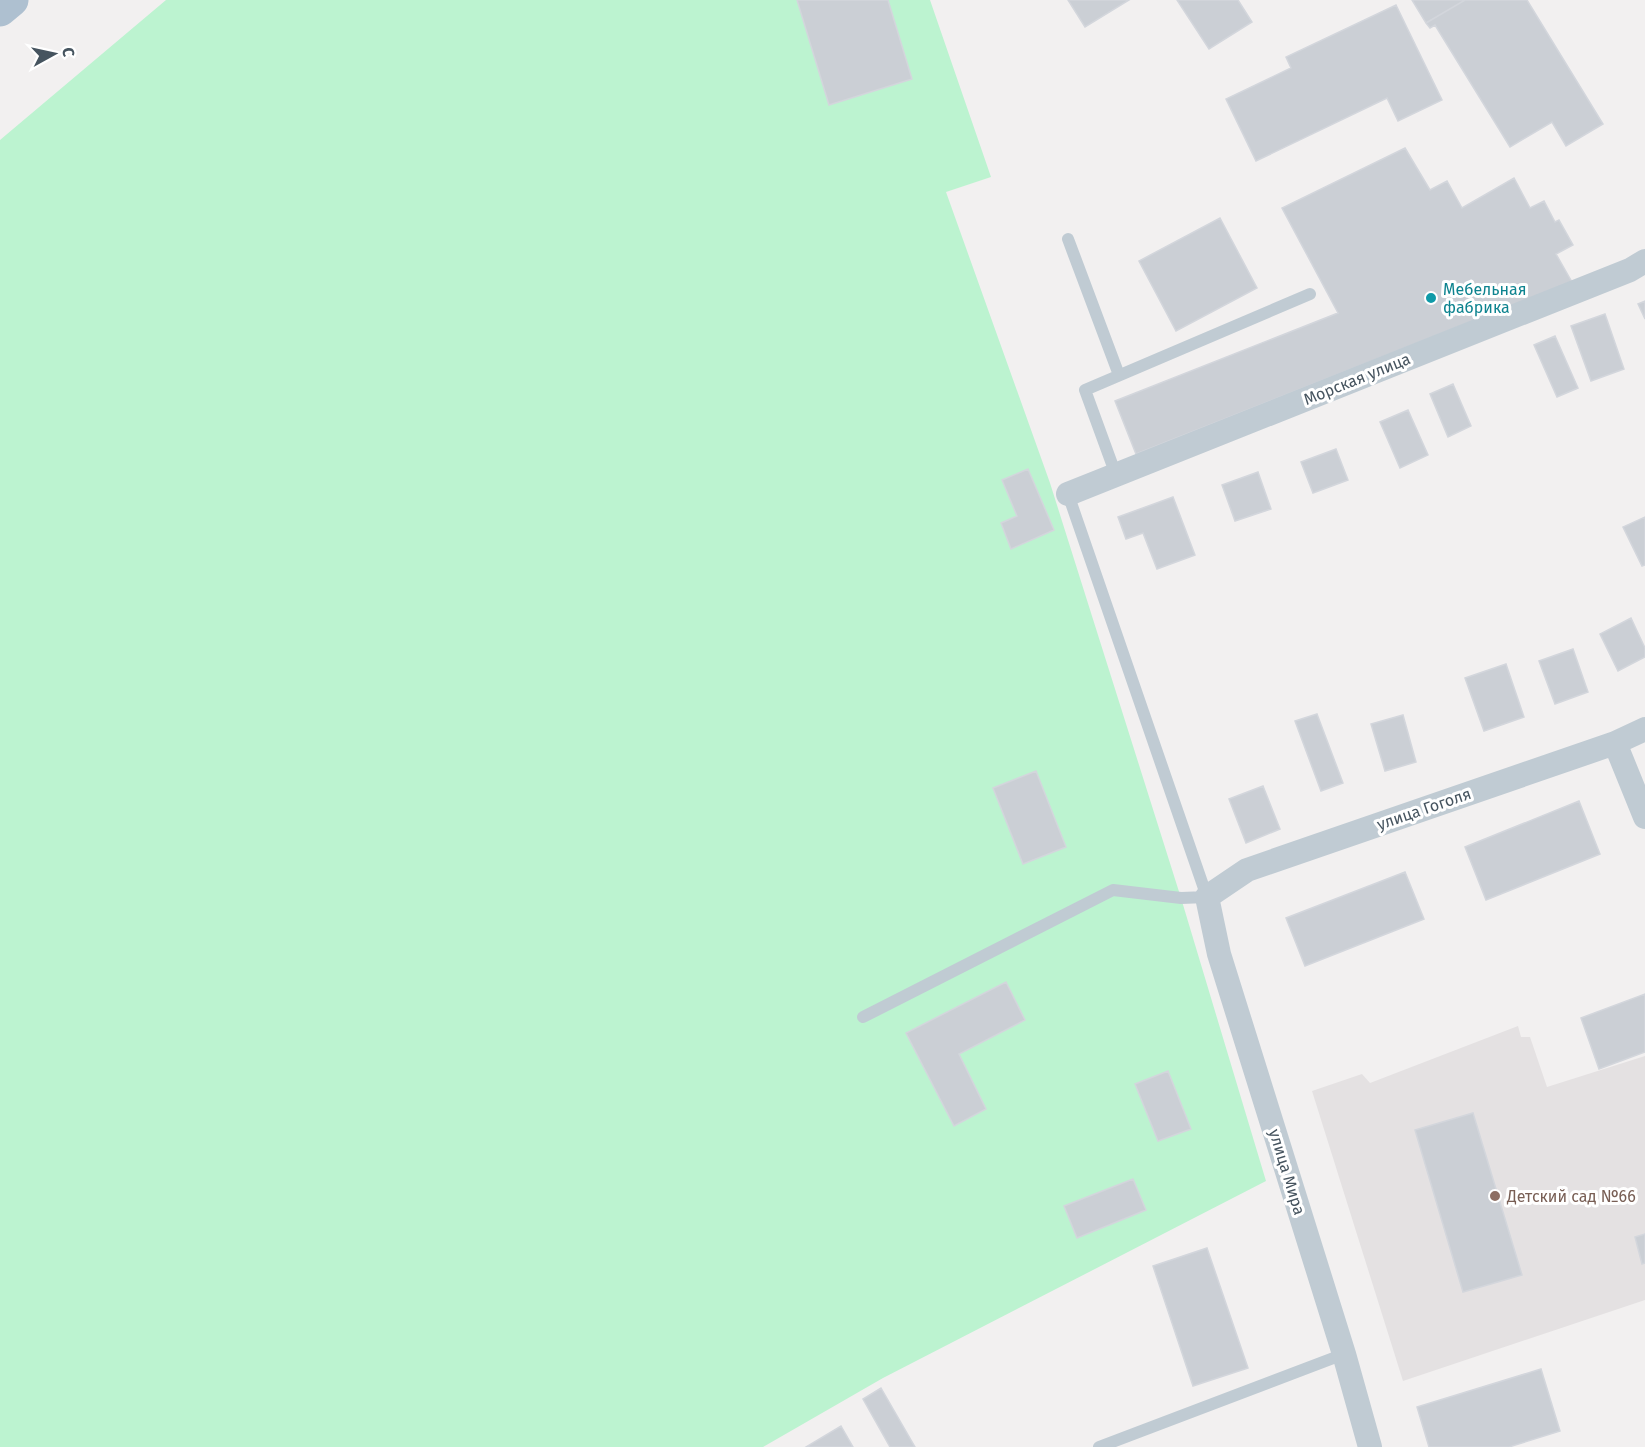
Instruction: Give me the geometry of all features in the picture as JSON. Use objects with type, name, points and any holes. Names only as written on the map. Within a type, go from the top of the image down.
[{"type":"main road","points":[[0,10],[12,0]]},
{"type":"street","name":"Морская улица","points":[[1068,494],[1630,270],[1645,261]]},
{"type":"street","name":"улица Гоголя","points":[[1208,897],[1247,870],[1615,743],[1645,729]]},
{"type":"street","points":[[1615,743],[1645,817]]},
{"type":"street","name":"улица Мира","points":[[1208,897],[1219,954],[1344,1354],[1370,1447]]},
{"type":"lane","points":[[1068,239],[1119,375]]},
{"type":"lane","points":[[1116,475],[1085,390],[1310,294]]},
{"type":"lane","points":[[863,1017],[1113,890],[1181,898],[1208,897],[1068,494]]},
{"type":"lane","points":[[1099,1447],[1344,1354]]},
{"type":"shaded area","name":"Детский сад №66","points":[[1518,1026],[1521,1037],[1530,1037],[1547,1087],[1645,1056],[1645,1300],[1403,1381],[1312,1091],[1362,1074],[1370,1083]]},
{"type":"green space","points":[[166,0],[930,0],[991,177],[946,192],[1050,483],[1181,898],[1266,1181],[883,1378],[763,1447],[0,1447],[0,140]]},
{"type":"building","points":[[797,0],[888,0],[912,79],[829,105]]},
{"type":"building","points":[[1068,0],[1129,0],[1085,27]]},
{"type":"building","points":[[1177,0],[1238,0],[1252,22],[1209,49]]},
{"type":"building","points":[[1412,0],[1465,0],[1426,23]]},
{"type":"building","points":[[1465,0],[1527,0],[1603,124],[1566,146],[1552,122],[1510,147],[1435,25],[1430,28],[1426,23]]},
{"type":"building","points":[[1396,5],[1442,100],[1398,121],[1387,98],[1256,161],[1226,99],[1291,68],[1286,57]]},
{"type":"building","name":"Мебельная фабрика","points":[[1405,148],[1430,190],[1447,181],[1462,208],[1514,178],[1530,208],[1544,201],[1555,222],[1559,220],[1573,245],[1556,254],[1572,282],[1136,454],[1115,401],[1338,313],[1282,208]]},
{"type":"building","points":[[1220,218],[1257,288],[1176,331],[1139,261]]},
{"type":"building","points":[[1645,301],[1645,319],[1638,304]]},
{"type":"building","points":[[1605,314],[1624,369],[1591,381],[1571,326]]},
{"type":"building","points":[[1555,336],[1578,388],[1557,397],[1534,345]]},
{"type":"building","points":[[1453,384],[1471,426],[1448,437],[1430,394]]},
{"type":"building","points":[[1408,410],[1428,455],[1400,468],[1380,422]]},
{"type":"building","points":[[1336,449],[1348,480],[1313,493],[1301,462]]},
{"type":"building","points":[[1028,469],[1054,530],[1011,549],[1001,523],[1017,516],[1002,480]]},
{"type":"building","points":[[1258,472],[1271,509],[1235,521],[1222,485]]},
{"type":"building","points":[[1173,497],[1195,555],[1157,569],[1143,533],[1126,539],[1118,517]]},
{"type":"building","points":[[1645,517],[1645,565],[1642,566],[1623,527]]},
{"type":"building","points":[[1631,618],[1645,648],[1645,657],[1618,671],[1600,634]]},
{"type":"building","points":[[1573,649],[1588,692],[1555,704],[1539,661]]},
{"type":"building","points":[[1506,664],[1524,717],[1484,731],[1465,678]]},
{"type":"building","points":[[1317,714],[1343,783],[1321,791],[1295,721]]},
{"type":"building","points":[[1403,715],[1416,762],[1385,771],[1371,724]]},
{"type":"building","points":[[1036,771],[1066,847],[1023,864],[993,788]]},
{"type":"building","points":[[1263,786],[1280,829],[1246,843],[1229,799]]},
{"type":"building","points":[[1579,801],[1600,854],[1486,900],[1465,847]]},
{"type":"building","points":[[1405,872],[1424,919],[1305,966],[1286,918]]},
{"type":"building","points":[[1006,982],[1025,1020],[959,1054],[986,1109],[954,1126],[906,1033]]},
{"type":"building","points":[[1645,994],[1645,1052],[1599,1069],[1581,1018]]},
{"type":"building","points":[[1168,1071],[1191,1129],[1158,1141],[1135,1084]]},
{"type":"building","points":[[1473,1113],[1522,1275],[1463,1292],[1415,1130]]},
{"type":"building","points":[[1133,1179],[1146,1210],[1077,1238],[1064,1206]]},
{"type":"building","points":[[1645,1234],[1645,1263],[1642,1264],[1635,1237]]},
{"type":"building","points":[[1207,1248],[1248,1368],[1193,1386],[1153,1266]]},
{"type":"building","points":[[1541,1369],[1560,1431],[1509,1447],[1429,1447],[1417,1407]]},
{"type":"building","points":[[881,1388],[915,1447],[890,1447],[863,1399]]},
{"type":"building","points":[[841,1426],[853,1447],[806,1447]]},
{"type":"place","name":"Мебельная фабрика","points":[[1431,298]]},
{"type":"place","name":"Детский сад №66","points":[[1495,1196]]}]
